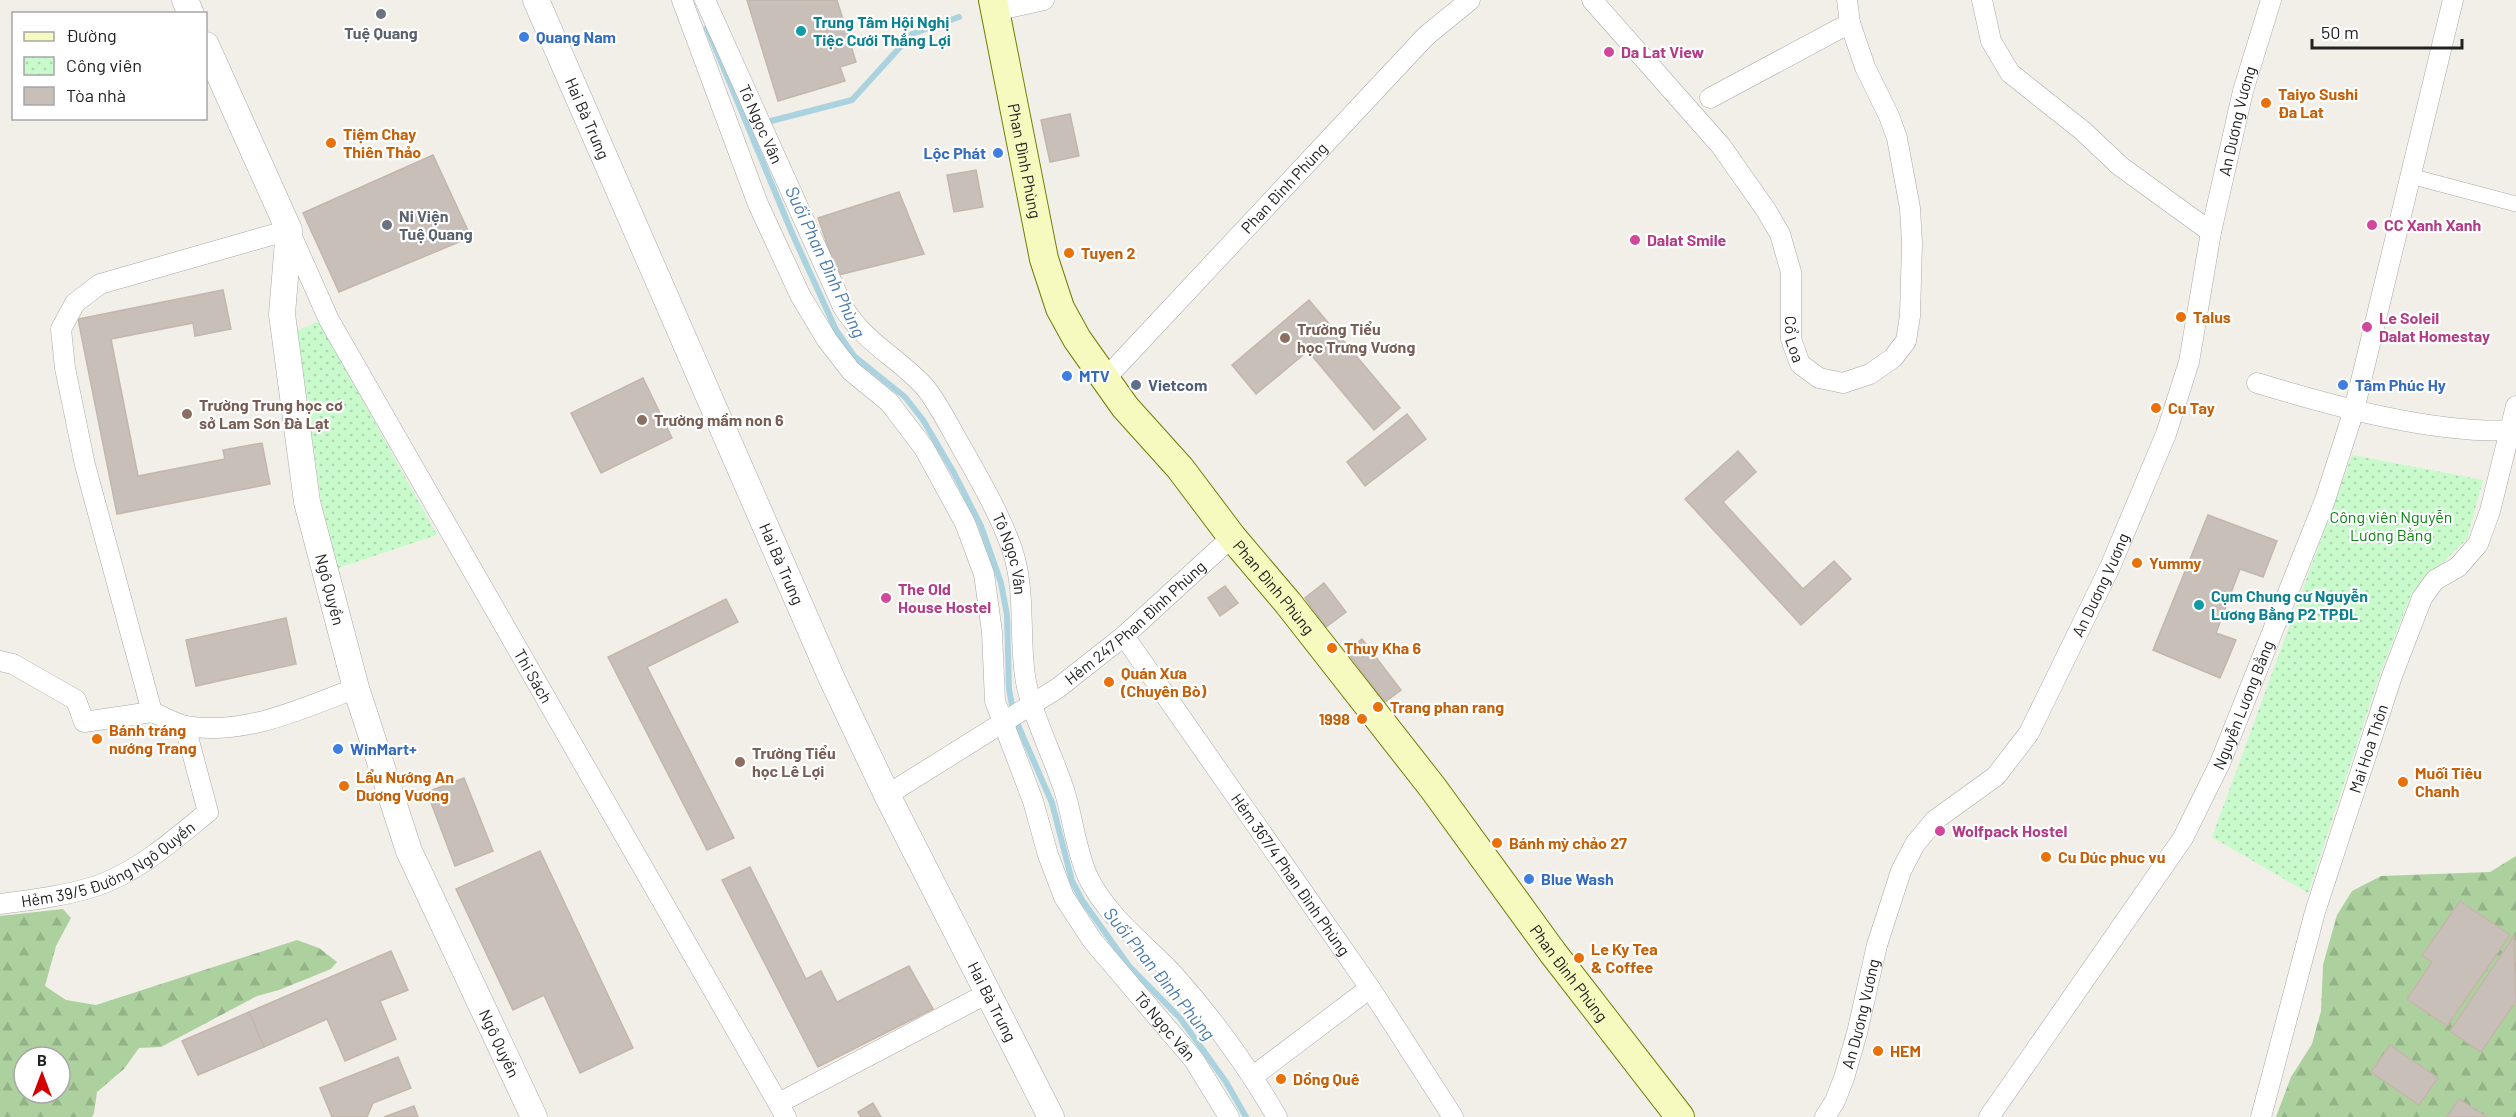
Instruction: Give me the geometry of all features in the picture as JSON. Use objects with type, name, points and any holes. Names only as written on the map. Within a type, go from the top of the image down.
[{"type":"main road","name":"Phan Đình Phùng","points":[[994,5],[1044,260],[1060,308],[1077,339],[1125,407],[1180,468],[1232,537],[1288,603],[1438,794],[1553,953],[1680,1117]]},
{"type":"street","name":"Hai Bà Trưng","points":[[536,0],[832,679],[886,795],[1051,1117]]},
{"type":"street","name":"Tô Ngọc Vân","points":[[682,0],[758,204],[800,295],[827,340],[851,371],[888,402],[924,448],[965,523],[984,574],[992,632],[994,701],[1033,801],[1048,855],[1064,897],[1092,940],[1194,1060],[1229,1117]]},
{"type":"street","name":"Tô Ngọc Vân","points":[[705,0],[843,307],[854,326],[924,387],[942,412],[1003,527],[1020,584],[1025,675],[1032,705],[1065,792],[1079,853],[1088,876],[1123,926],[1150,949],[1185,988],[1252,1077],[1277,1117]]},
{"type":"street","points":[[994,5],[1044,0]]},
{"type":"street","name":"Phan Đinh Phùng","points":[[1105,379],[1426,36],[1470,0]]},
{"type":"street","name":"Cổ Loa","points":[[1592,0],[1721,146],[1766,210],[1780,234],[1791,272],[1791,339],[1800,364],[1819,378],[1843,384],[1869,374],[1893,358],[1906,341],[1910,316],[1912,243],[1910,208],[1897,138],[1890,116],[1865,67],[1850,23],[1847,0]]},
{"type":"street","points":[[1982,0],[1991,41],[2010,73],[2083,132],[2120,166],[2211,232]]},
{"type":"street","name":"An Dương Vương","points":[[1825,1117],[1844,1078],[1877,945],[1901,871],[1910,853],[1935,820],[1996,776],[2029,733],[2110,567],[2166,434],[2189,362],[2211,232],[2243,91],[2271,0]]},
{"type":"street","name":"Nguyễn Lương Bằng","points":[[1989,1117],[2183,838],[2220,763],[2325,500],[2354,410],[2453,0]]},
{"type":"street","points":[[1710,98],[1850,23]]},
{"type":"street","name":"Ngô Quyền","points":[[207,47],[289,230],[282,314],[306,502],[356,688],[409,851],[534,1117]]},
{"type":"street","points":[[2410,176],[2516,204]]},
{"type":"street","points":[[152,712],[85,465],[65,368],[61,329],[75,303],[100,284],[289,230]]},
{"type":"street","name":"Thi Sách","points":[[289,230],[329,320],[782,1110]]},
{"type":"street","points":[[2257,383],[2354,410],[2446,427],[2513,430]]},
{"type":"street","name":"Mai Hoa Thôn","points":[[2261,1117],[2315,912],[2392,676],[2422,598],[2435,580],[2458,567],[2478,544],[2513,430],[2516,406]]},
{"type":"street","name":"Hẻm 247 Phan Đình Phùng","points":[[886,795],[1058,688],[1124,636],[1232,537]]},
{"type":"street","name":"Hẻm 367/4 Phan Đình Phùng","points":[[1124,636],[1370,988],[1453,1117]]},
{"type":"street","points":[[0,661],[13,664],[76,700],[84,722],[152,712],[185,726],[239,728],[299,710],[356,688]]},
{"type":"street","name":"Hẻm 39/5 Đường Ngô Quyền","points":[[0,904],[41,899],[108,882],[149,860],[208,812],[185,726]]},
{"type":"street","points":[[1252,1077],[1370,988]]},
{"type":"street","points":[[782,1110],[988,993]]},
{"type":"green space","points":[[319,321],[437,535],[338,568],[321,500],[297,331]]},
{"type":"green space","name":"Công viên Nguyễn Lương Bằng","points":[[2352,455],[2483,480],[2467,539],[2412,592],[2379,677],[2308,893],[2212,837]]},
{"type":"green space","points":[[2516,856],[2516,1117],[2276,1117],[2291,1077],[2312,1044],[2321,1011],[2323,965],[2337,915],[2352,891],[2381,876],[2490,872]]},
{"type":"green space","points":[[63,909],[71,918],[56,946],[45,986],[66,1000],[96,1005],[297,940],[319,948],[337,962],[331,969],[279,990],[257,996],[161,1047],[139,1048],[124,1069],[97,1092],[92,1117],[0,1117],[0,916]]},
{"type":"building","name":"Trung Tâm Hội Nghị Tiệc Cưới Thắng Lợi","points":[[747,0],[837,0],[856,62],[840,67],[845,81],[778,101]]},
{"type":"building","points":[[1070,114],[1079,156],[1050,162],[1041,120]]},
{"type":"building","name":"Ni Viện Tuệ Quang","points":[[433,155],[471,237],[339,292],[303,213]]},
{"type":"building","points":[[976,170],[983,207],[954,212],[947,175]]},
{"type":"building","points":[[899,192],[924,254],[838,275],[818,218]]},
{"type":"building","points":[[223,290],[231,329],[195,336],[193,323],[111,339],[138,476],[225,459],[223,450],[262,443],[270,484],[117,514],[78,319]]},
{"type":"building","points":[[1309,300],[1400,408],[1374,430],[1308,351],[1256,394],[1232,365]]},
{"type":"building","points":[[643,378],[672,438],[601,473],[571,413]]},
{"type":"building","points":[[1407,414],[1426,439],[1365,486],[1347,462]]},
{"type":"building","points":[[1738,451],[1756,472],[1723,502],[1803,589],[1834,561],[1851,579],[1801,625],[1685,499]]},
{"type":"building","name":"Cụm Chung cư Nguyễn Lương Bằng P2 TPĐL","points":[[2208,515],[2277,541],[2263,577],[2240,569],[2216,633],[2236,640],[2220,678],[2153,650]]},
{"type":"building","points":[[1324,583],[1346,612],[1326,627],[1305,598]]},
{"type":"building","points":[[1225,586],[1238,603],[1220,616],[1208,598]]},
{"type":"building","points":[[726,599],[738,622],[647,667],[734,838],[707,850],[608,657]]},
{"type":"building","points":[[286,618],[296,664],[196,686],[186,640]]},
{"type":"building","points":[[1362,639],[1401,690],[1385,702],[1346,651]]},
{"type":"building","points":[[464,778],[493,851],[455,866],[427,792]]},
{"type":"building","points":[[540,851],[633,1048],[580,1073],[544,995],[513,1010],[456,889]]},
{"type":"building","points":[[750,867],[806,979],[821,971],[837,1002],[909,966],[933,1009],[818,1067],[722,880]]},
{"type":"building","points":[[2460,901],[2510,935],[2447,1026],[2407,999],[2432,962],[2422,955]]},
{"type":"building","points":[[2514,936],[2516,1001],[2481,1052],[2450,1031]]},
{"type":"building","points":[[391,951],[408,990],[380,1001],[396,1039],[345,1061],[327,1019],[264,1047],[249,1012]]},
{"type":"building","points":[[249,1012],[264,1047],[198,1075],[182,1041]]},
{"type":"building","points":[[2390,1045],[2438,1078],[2419,1105],[2371,1072]]},
{"type":"building","points":[[398,1057],[411,1088],[373,1103],[367,1117],[332,1117],[320,1088]]},
{"type":"building","points":[[2459,1099],[2487,1117],[2447,1117]]},
{"type":"building","points":[[873,1103],[881,1117],[861,1117],[858,1112]]},
{"type":"building","points":[[414,1106],[418,1117],[384,1117]]},
{"type":"waterway","points":[[771,121],[852,100],[912,34],[959,17]]},
{"type":"waterway","name":"Suối Phan Đình Phùng","points":[[707,28],[792,233],[836,330],[854,356],[905,397],[923,420],[981,526],[1001,583],[1007,615],[1009,689],[1014,716],[1052,803],[1072,881],[1082,900],[1129,966],[1180,1018],[1226,1082],[1246,1117]]},
{"type":"place","name":"Tuệ Quang","points":[[381,14]]},
{"type":"place","name":"Trung Tâm Hội Nghị Tiệc Cưới Thắng Lợi","points":[[801,31]]},
{"type":"place","name":"Quang Nam","points":[[524,37]]},
{"type":"place","name":"Da Lat View","points":[[1609,52]]},
{"type":"place","name":"Taiyo Sushi Đa Lat","points":[[2266,103]]},
{"type":"place","name":"Tiệm Chay Thiên Thảo","points":[[331,143]]},
{"type":"place","name":"Lộc Phát","points":[[998,153]]},
{"type":"place","name":"Ni Viện Tuệ Quang","points":[[387,225]]},
{"type":"place","name":"CC Xanh Xanh","points":[[2372,225]]},
{"type":"place","name":"Dalat Smile","points":[[1635,240]]},
{"type":"place","name":"Tuyen 2","points":[[1069,253]]},
{"type":"place","name":"Talus","points":[[2181,317]]},
{"type":"place","name":"Le Soleil Dalat Homestay","points":[[2367,327]]},
{"type":"place","name":"Trường Tiểu học Trưng Vương","points":[[1285,338]]},
{"type":"place","name":"MTV","points":[[1067,376]]},
{"type":"place","name":"Vietcom","points":[[1136,385]]},
{"type":"place","name":"Tâm Phúc Hy","points":[[2343,385]]},
{"type":"place","name":"Cu Tay","points":[[2156,408]]},
{"type":"place","name":"Trường Trung học cơ sở Lam Sơn Đà Lạt","points":[[187,414]]},
{"type":"place","name":"Trường mầm non 6","points":[[642,420]]},
{"type":"place","name":"Yummy","points":[[2137,563]]},
{"type":"place","name":"The Old House Hostel","points":[[886,598]]},
{"type":"place","name":"Cụm Chung cư Nguyễn Lương Bằng P2 TPĐL","points":[[2199,605]]},
{"type":"place","name":"Thuy Kha 6","points":[[1332,648]]},
{"type":"place","name":"Quán Xưa (Chuyên Bò)","points":[[1109,682]]},
{"type":"place","name":"Trang phan rang","points":[[1378,707]]},
{"type":"place","name":"1998","points":[[1362,719]]},
{"type":"place","name":"Bánh tráng nướng Trang","points":[[97,739]]},
{"type":"place","name":"WinMart+","points":[[338,749]]},
{"type":"place","name":"Trường Tiểu học Lê Lợi","points":[[740,762]]},
{"type":"place","name":"Muối Tiêu Chanh","points":[[2403,782]]},
{"type":"place","name":"Lẩu Nướng An Dương Vương","points":[[344,786]]},
{"type":"place","name":"Wolfpack Hostel","points":[[1940,831]]},
{"type":"place","name":"Bánh mỳ chảo 27","points":[[1497,843]]},
{"type":"place","name":"Cu Dúc phuc vu","points":[[2046,857]]},
{"type":"place","name":"Blue Wash","points":[[1529,879]]},
{"type":"place","name":"Le Ky Tea & Coffee","points":[[1579,958]]},
{"type":"place","name":"HEM","points":[[1878,1051]]},
{"type":"place","name":"Dồng Quê","points":[[1281,1079]]}]
